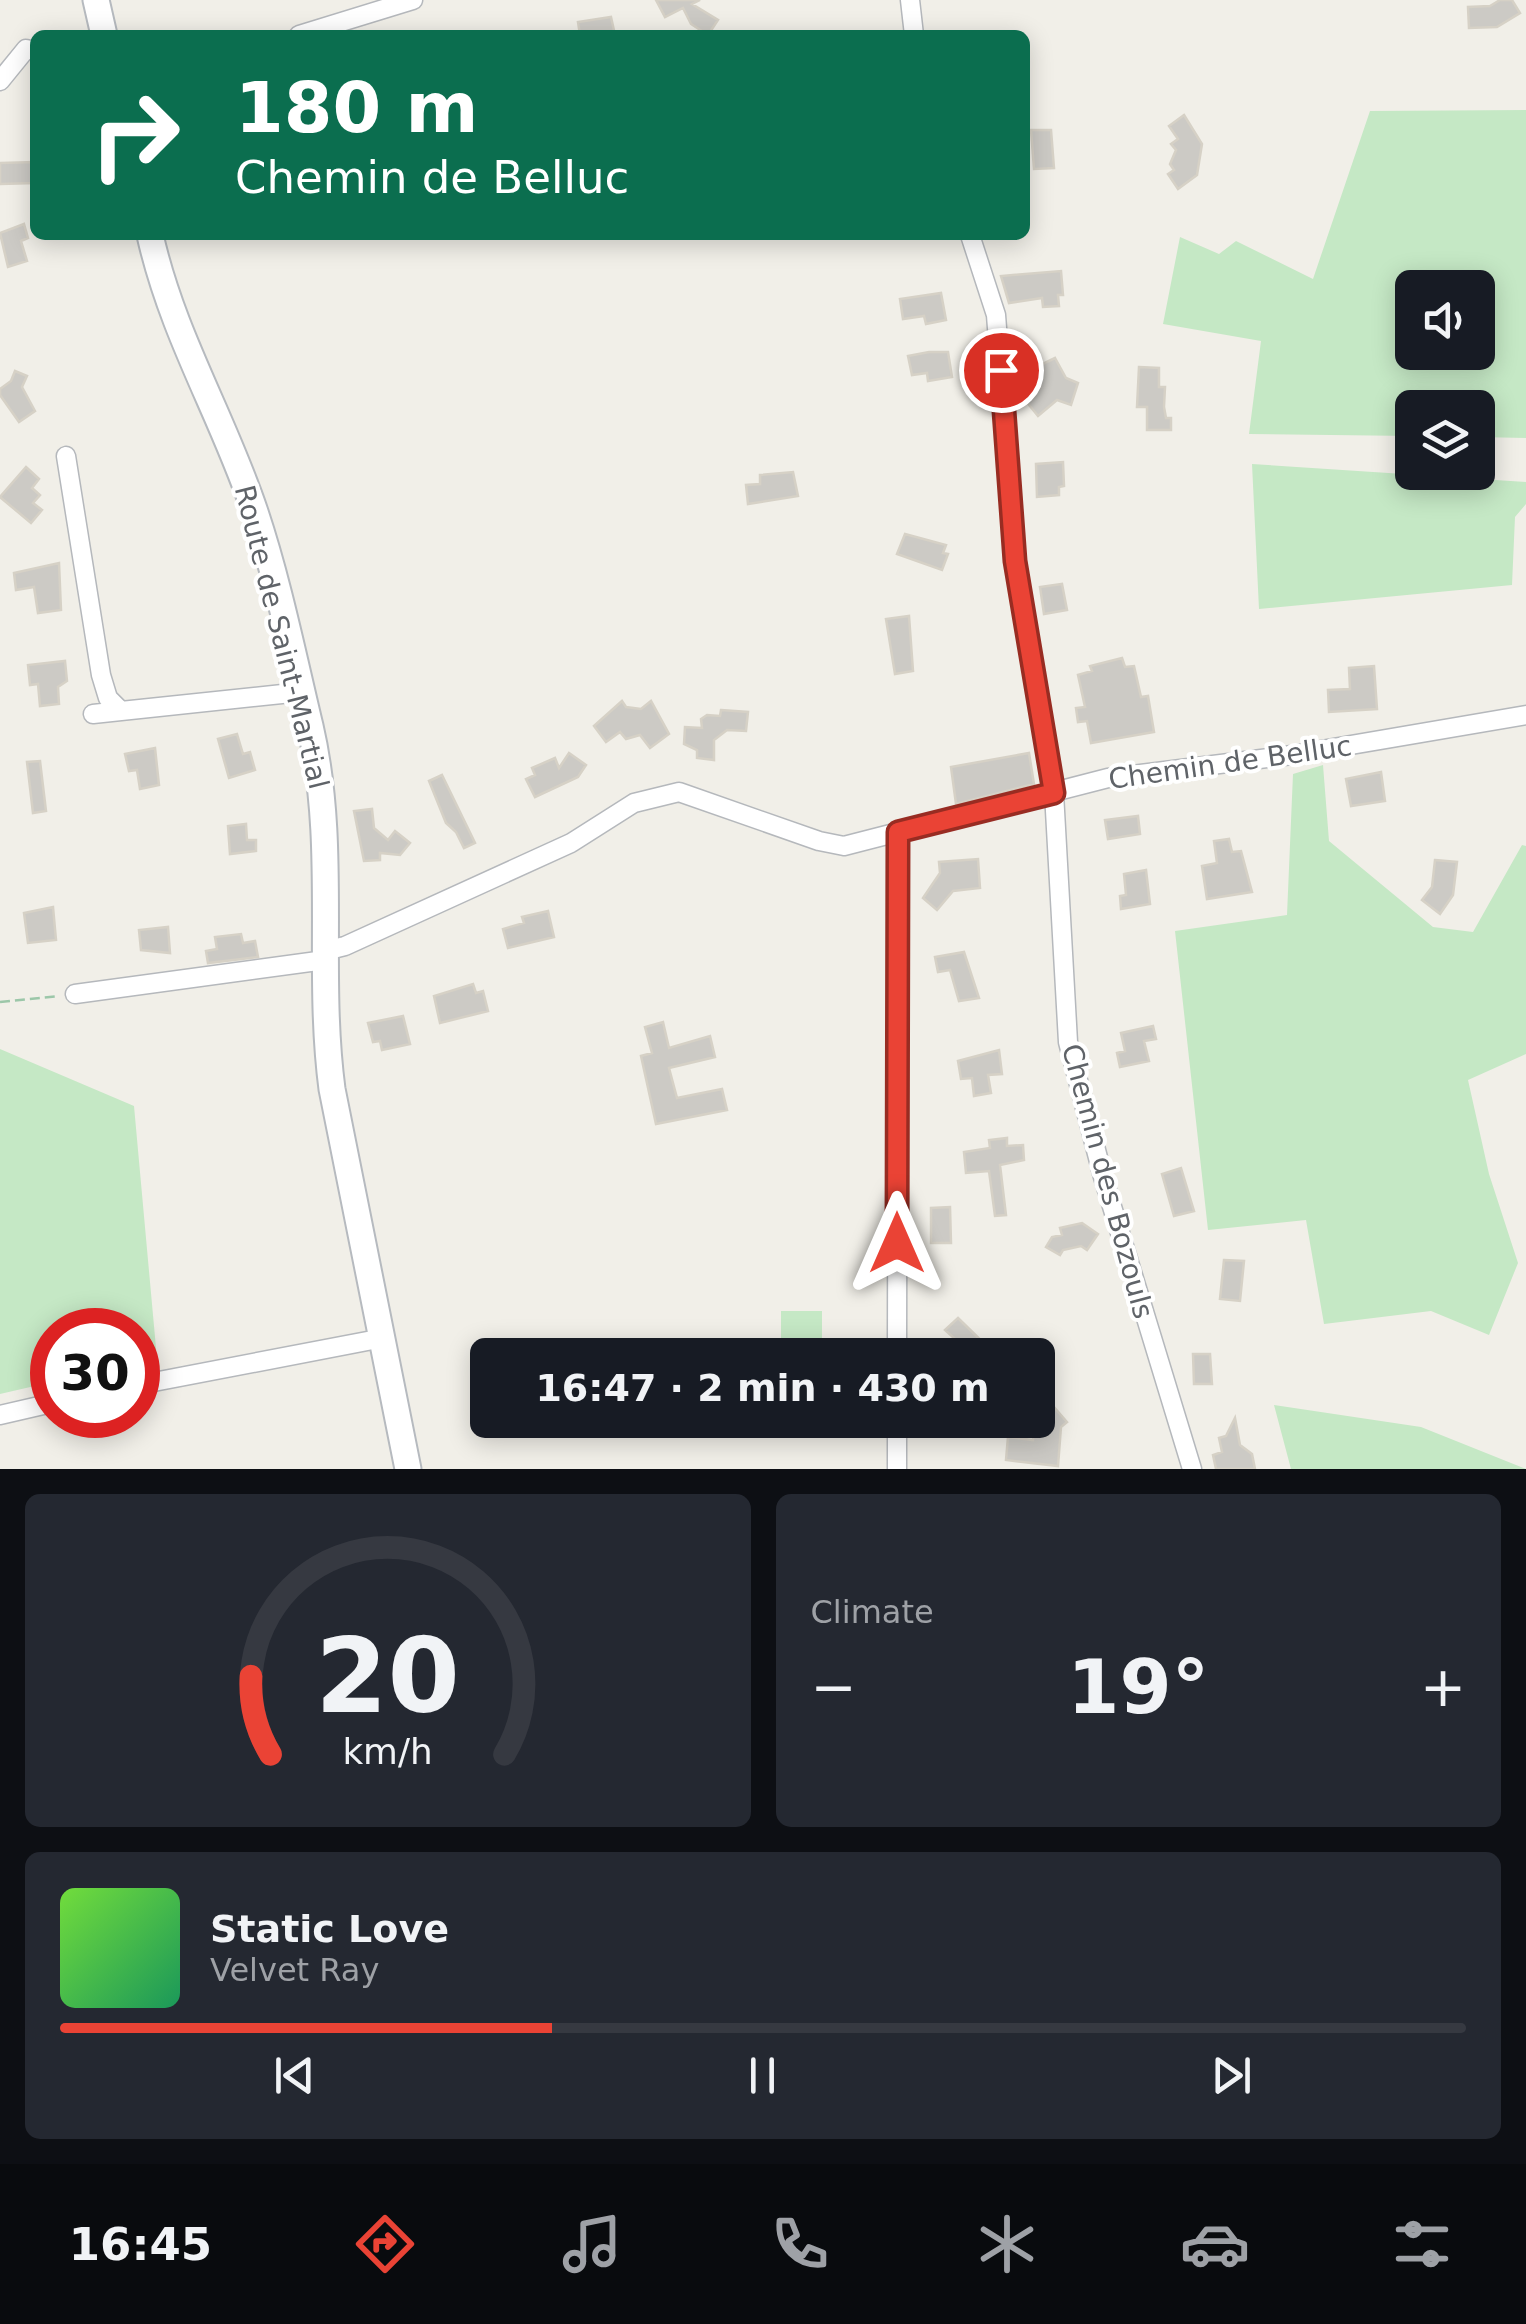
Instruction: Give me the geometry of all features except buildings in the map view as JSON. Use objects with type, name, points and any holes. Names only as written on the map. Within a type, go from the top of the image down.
[{"type":"main road","points":[[96,0],[103,30]]},
{"type":"main road","name":"Route de Saint-Martial","points":[[151,240],[172,313],[255,512],[302,692],[325,813],[325,1032],[332,1089],[408,1469]]},
{"type":"street","points":[[315,30],[414,0]]},
{"type":"street","points":[[910,0],[913,30]]},
{"type":"street","points":[[0,81],[30,50]]},
{"type":"street","name":"Chemin des Bozouls","points":[[972,240],[996,315],[1015,561],[1054,793],[1068,1042],[1103,1177],[1192,1469]]},
{"type":"street","points":[[66,456],[101,675],[108,698],[121,711]]},
{"type":"street","points":[[93,714],[302,692]]},
{"type":"street","name":"Chemin de Belluc","points":[[75,994],[324,956],[570,843],[634,803],[679,792],[844,846],[1108,778],[1292,754],[1526,714]]},
{"type":"street","points":[[897,1338],[898,832]]},
{"type":"street","points":[[160,1381],[383,1338]]},
{"type":"street","points":[[0,1415],[30,1409]]},
{"type":"street","points":[[897,1438],[897,1469]]},
{"type":"path","points":[[0,1002],[75,994]]},
{"type":"green space","points":[[1526,110],[1526,438],[1495,437],[1495,390],[1395,390],[1395,436],[1249,434],[1261,341],[1163,324],[1180,237],[1219,254],[1236,241],[1313,279],[1370,111]]},
{"type":"green space","points":[[1252,464],[1395,473],[1395,490],[1495,490],[1495,480],[1526,482],[1526,504],[1515,517],[1512,585],[1259,609]]},
{"type":"green space","points":[[1323,765],[1329,841],[1433,927],[1473,932],[1522,845],[1526,846],[1526,1054],[1468,1080],[1489,1174],[1518,1263],[1489,1335],[1431,1311],[1324,1324],[1306,1220],[1208,1230],[1175,931],[1287,915],[1293,774]]},
{"type":"green space","points":[[0,1049],[134,1106],[152,1308],[30,1308],[30,1387],[0,1394]]},
{"type":"green space","points":[[781,1311],[822,1311],[822,1338],[781,1338]]},
{"type":"green space","points":[[1274,1405],[1421,1427],[1526,1469],[1291,1469]]},
{"type":"route","points":[[897,1243],[898,832],[1054,793],[1015,561],[1001,370]]}]
